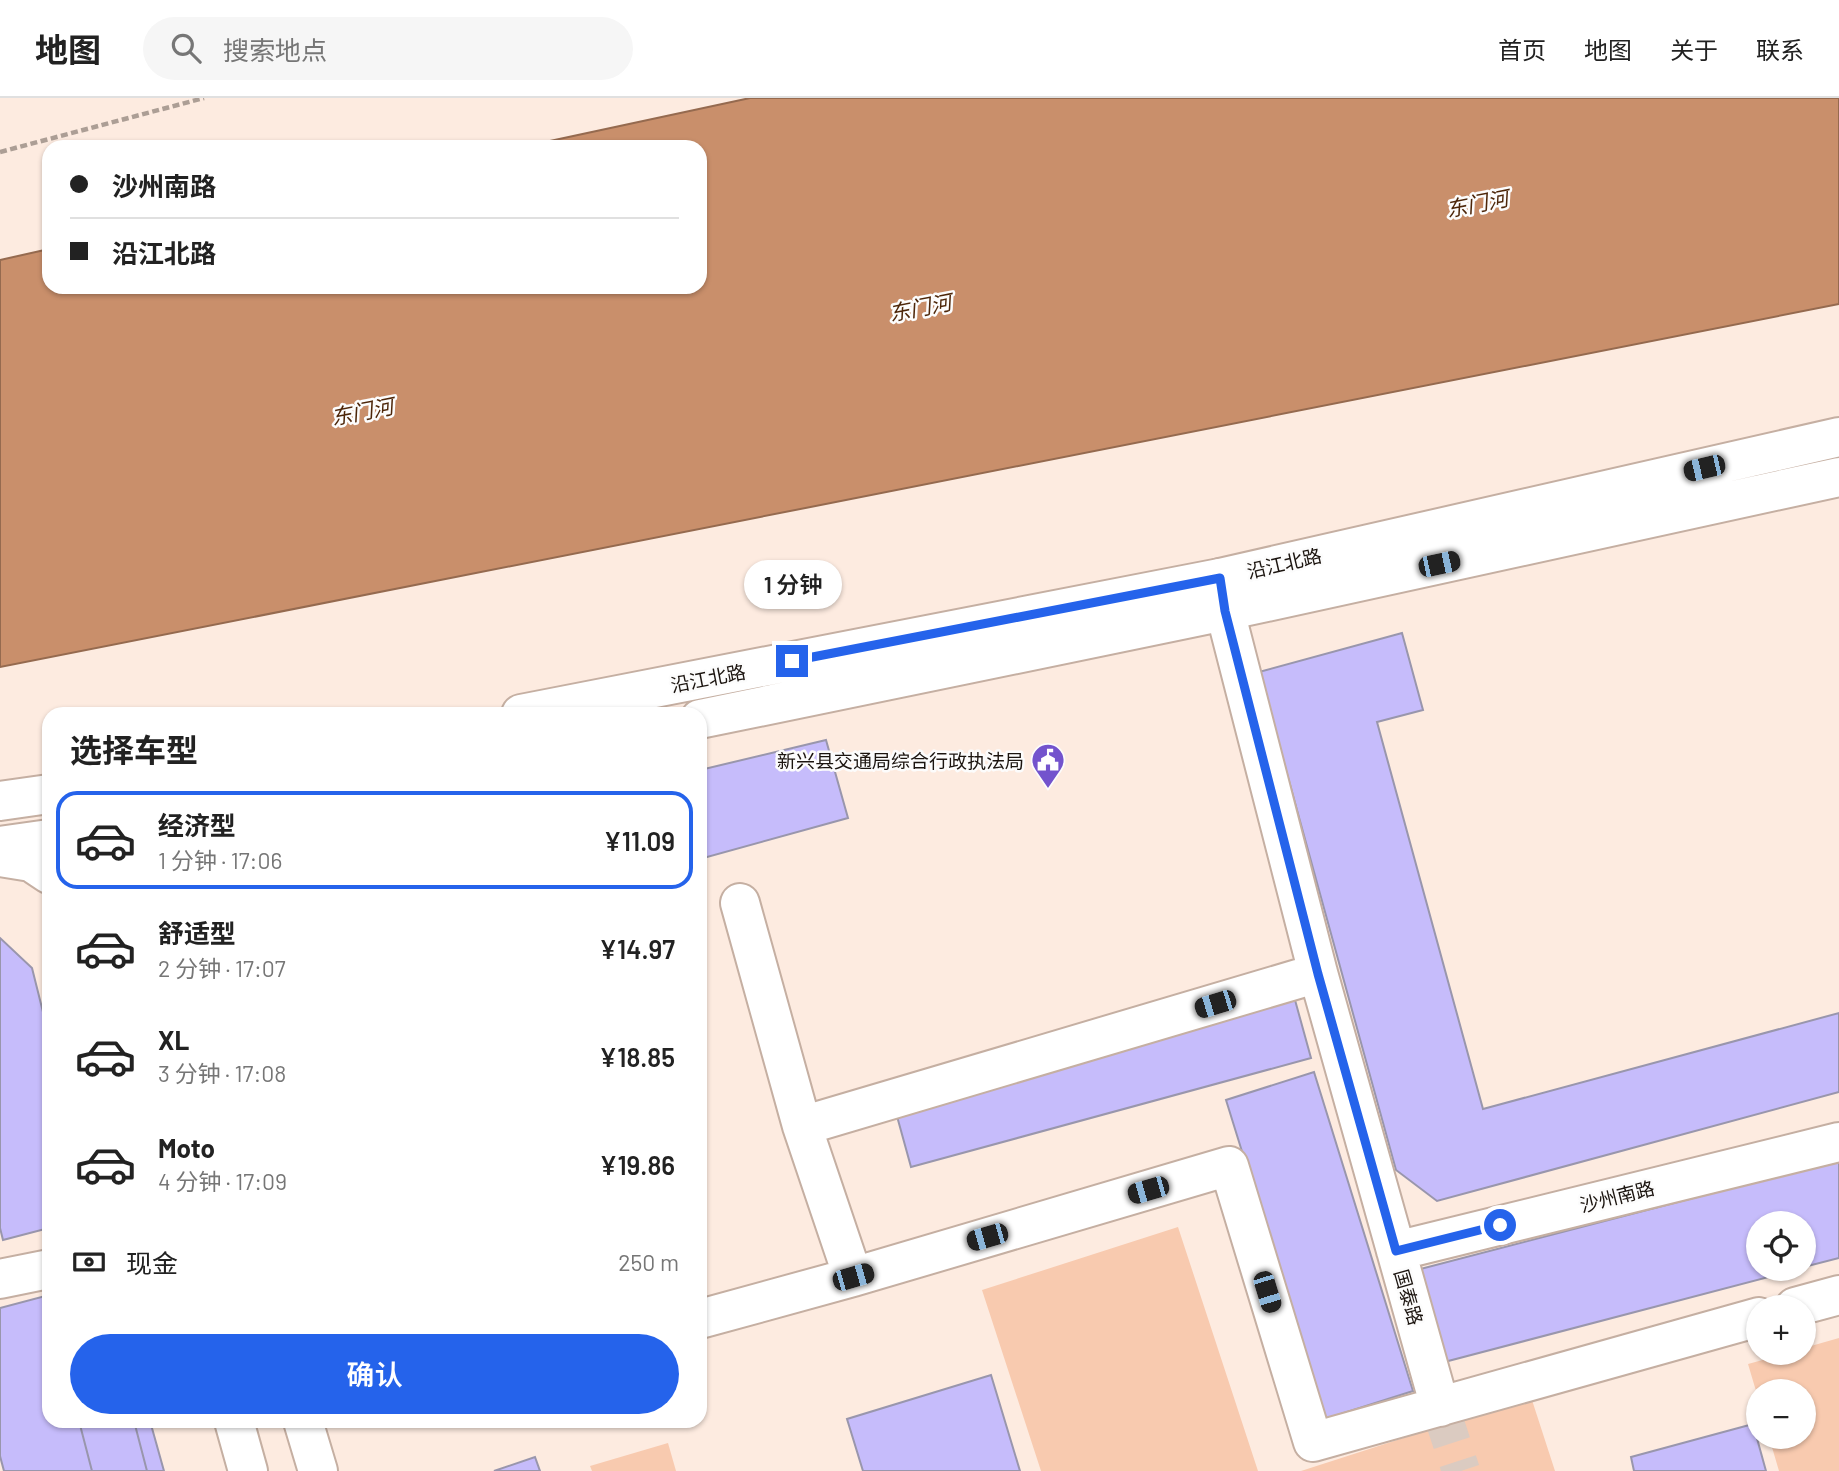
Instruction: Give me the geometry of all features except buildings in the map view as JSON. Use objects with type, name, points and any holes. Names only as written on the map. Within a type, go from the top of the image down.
[{"type":"main road","name":"沿江北路","points":[[707,717],[1222,594],[1839,438]]},
{"type":"main road","name":"沿江北路","points":[[562,707],[1222,594],[1839,477]]},
{"type":"main road","name":"国泰路","points":[[1222,594],[1318,974],[1440,1407]]},
{"type":"main road","points":[[0,801],[42,795]]},
{"type":"main road","points":[[0,846],[42,840]]},
{"type":"main road","points":[[0,857],[31,862],[42,869]]},
{"type":"main road","points":[[740,903],[802,1126],[853,1277]]},
{"type":"main road","points":[[802,1126],[1318,974]]},
{"type":"main road","name":"沙州南路","points":[[1396,1251],[1839,1142]]},
{"type":"main road","points":[[707,1317],[853,1277],[1228,1166],[1313,1442],[1746,1321]]},
{"type":"main road","points":[[0,1279],[42,1270]]},
{"type":"main road","points":[[1816,1301],[1839,1295]]},
{"type":"main road","points":[[236,1428],[248,1471]]},
{"type":"main road","points":[[313,1428],[318,1471]]},
{"type":"path","points":[[45,140],[204,98]]},
{"type":"path","points":[[0,152],[42,141]]},
{"type":"shaded area","points":[[1178,1227],[1258,1471],[1041,1471],[982,1290]]},
{"type":"shaded area","points":[[1839,1338],[1839,1471],[1779,1471],[1773,1449],[1816,1449],[1816,1379],[1752,1379],[1748,1365],[1816,1365],[1816,1345]]},
{"type":"shaded area","points":[[1531,1397],[1555,1471],[1301,1471]]},
{"type":"shaded area","points":[[668,1443],[676,1471],[592,1471],[590,1466]]},
{"type":"water","name":"东门河","points":[[750,98],[1839,98],[1839,304],[0,667],[0,260],[42,251],[42,294],[707,294],[707,140],[555,140]]},
{"type":"tunnel","points":[[1440,1407],[1461,1471]]},
{"type":"place","name":"新兴县交通局综合行政执法局","points":[[1048,790]]},
{"type":"route","points":[[792,661],[1220,578],[1225,611],[1318,974],[1396,1251],[1500,1225]]}]
